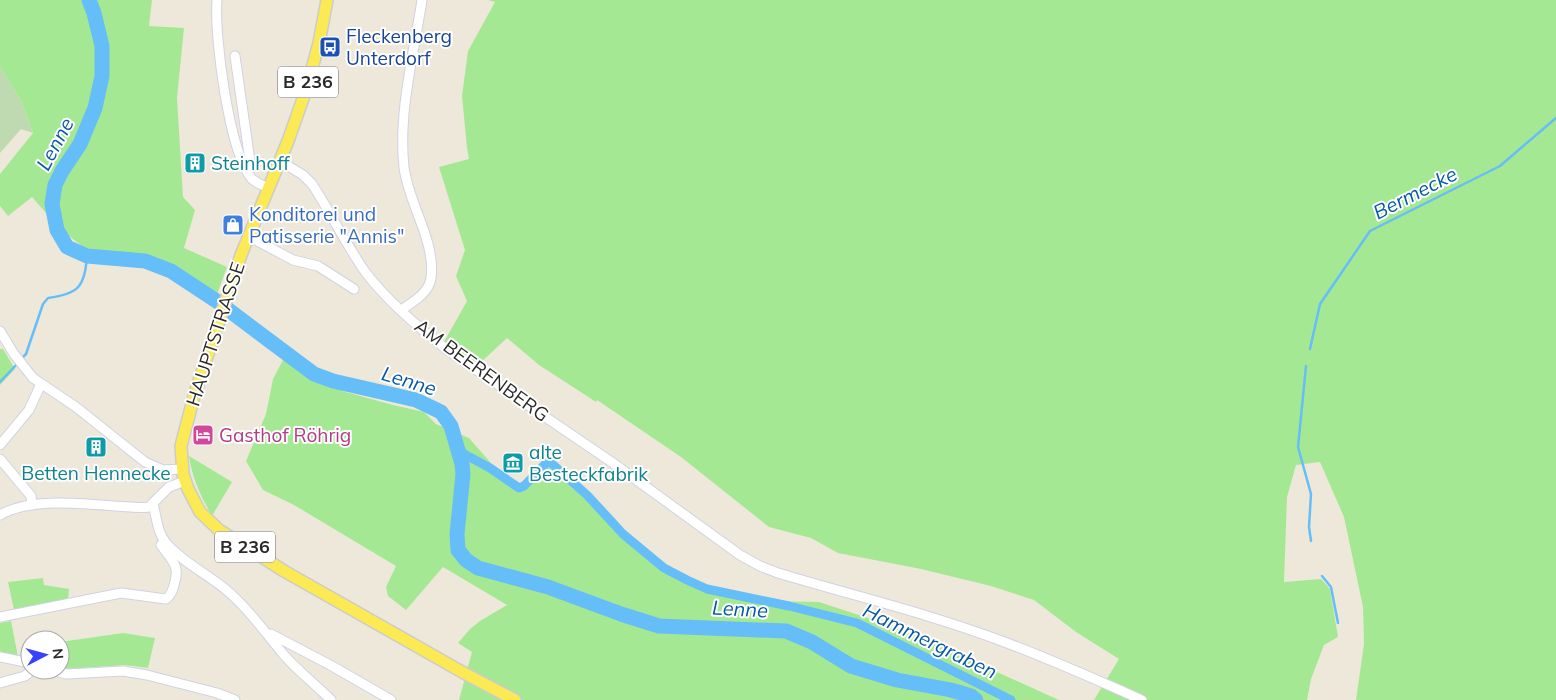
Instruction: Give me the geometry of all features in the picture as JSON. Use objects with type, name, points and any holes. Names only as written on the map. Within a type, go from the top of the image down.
[{"type":"main road","name":"HAUPTSTRASSE","points":[[327,0],[306,90],[280,161],[248,236],[219,316],[183,435],[181,456],[185,481],[200,512],[219,530],[284,571],[516,700]]},
{"type":"street","points":[[217,0],[217,26],[224,84],[237,148],[247,171],[257,183],[269,188]]},
{"type":"street","points":[[401,310],[423,293],[430,284],[431,277],[429,250],[408,187],[403,154],[404,114],[422,0]]},
{"type":"street","points":[[235,56],[250,162],[247,171]]},
{"type":"street","name":"AM BEERENBERG","points":[[280,161],[303,175],[312,184],[365,271],[383,293],[450,352],[600,454],[751,562],[778,573],[983,634],[1040,656],[1142,700]]},
{"type":"street","points":[[248,236],[293,260],[318,266],[351,288]]},
{"type":"street","points":[[0,331],[14,354],[28,372],[41,384],[76,407],[146,462],[162,470],[182,469]]},
{"type":"street","points":[[0,445],[29,410],[41,384]]},
{"type":"street","points":[[0,459],[31,496],[32,505]]},
{"type":"street","points":[[0,515],[21,506],[32,505],[74,503],[145,508],[153,504],[169,487],[185,481]]},
{"type":"street","points":[[0,617],[121,593],[166,599],[173,590],[177,570],[160,542],[153,504]]},
{"type":"street","points":[[160,535],[173,551],[215,580],[234,596],[266,632],[284,656],[331,700]]},
{"type":"street","points":[[266,632],[332,666],[391,700]]},
{"type":"street","points":[[0,657],[20,661]]},
{"type":"street","points":[[70,674],[123,671],[147,675],[209,691],[235,700]]},
{"type":"street","points":[[0,683],[20,677]]},
{"type":"green space","points":[[0,0],[152,0],[149,26],[184,28],[177,98],[183,197],[195,210],[184,248],[227,267],[216,297],[175,268],[145,257],[87,250],[60,229],[32,197],[8,216],[0,206],[0,174],[33,133],[20,99],[0,67]]},
{"type":"green space","points":[[488,0],[1556,0],[1556,700],[1356,700],[1364,644],[1363,607],[1344,517],[1320,462],[1296,465],[1287,497],[1284,582],[1321,579],[1330,589],[1338,637],[1324,645],[1311,679],[1307,700],[1094,700],[1119,659],[1076,632],[1034,600],[991,586],[921,569],[838,553],[811,538],[769,527],[681,457],[597,400],[596,402],[539,365],[507,338],[478,365],[444,342],[467,301],[456,276],[465,250],[439,167],[469,159],[462,96],[468,51],[495,2]]},
{"type":"green space","points":[[0,67],[20,99],[33,133],[21,129],[0,153]]},
{"type":"green space","points":[[0,349],[3,349],[15,369],[0,385]]},
{"type":"green space","points":[[283,360],[342,391],[424,412],[436,424],[469,438],[504,478],[516,487],[524,486],[548,461],[587,495],[623,534],[664,568],[707,589],[769,601],[819,602],[917,636],[1059,700],[459,700],[472,652],[458,643],[480,621],[507,605],[443,567],[406,610],[388,596],[386,587],[396,566],[294,505],[263,490],[246,461],[266,414],[273,379]]},
{"type":"green space","points":[[189,456],[232,482],[212,516],[192,472]]},
{"type":"green space","points":[[43,578],[44,585],[69,589],[68,600],[14,610],[8,582]]},
{"type":"green space","points":[[11,621],[18,657],[0,654],[0,623]]},
{"type":"green space","points":[[123,633],[155,638],[148,668],[125,665],[70,669],[70,641]]},
{"type":"waterway","name":"Lenne","points":[[89,0],[102,46],[102,76],[95,108],[80,144],[55,185],[52,204],[57,230],[67,247],[87,256],[145,261],[171,271],[218,302],[314,374],[333,381],[416,400],[441,412],[451,426],[462,464],[463,474],[457,534],[458,550],[466,560],[478,568],[548,587],[659,626],[786,631],[812,642],[851,666],[897,680],[951,690],[971,696],[976,700]]},
{"type":"waterway","name":"Bermecke","points":[[1310,349],[1320,304],[1370,231],[1500,166],[1556,118]]},
{"type":"waterway","points":[[21,359],[26,354],[43,304],[48,298],[67,294],[78,287],[84,275],[87,256]]},
{"type":"waterway","points":[[0,382],[18,363]]},
{"type":"waterway","name":"Bermecke","points":[[1306,366],[1298,447],[1311,494],[1309,527],[1311,541]]},
{"type":"waterway","name":"Hammergraben","points":[[456,446],[464,454],[490,468],[519,488],[524,486],[548,461],[550,462],[587,495],[623,534],[664,568],[687,580],[707,589],[789,606],[857,623],[1011,700]]},
{"type":"waterway","name":"Bermecke","points":[[1322,576],[1331,587],[1338,623]]},
{"type":"place","name":"Fleckenberg Unterdorf","points":[[330,47]]},
{"type":"place","name":"Steinhoff","points":[[195,163]]},
{"type":"place","name":"Konditorei und Patisserie \"Annis\"","points":[[233,225]]},
{"type":"place","name":"Gasthof Röhrig","points":[[203,435]]},
{"type":"place","name":"Betten Hennecke","points":[[96,447]]},
{"type":"place","name":"alte Besteckfabrik","points":[[513,463]]}]
